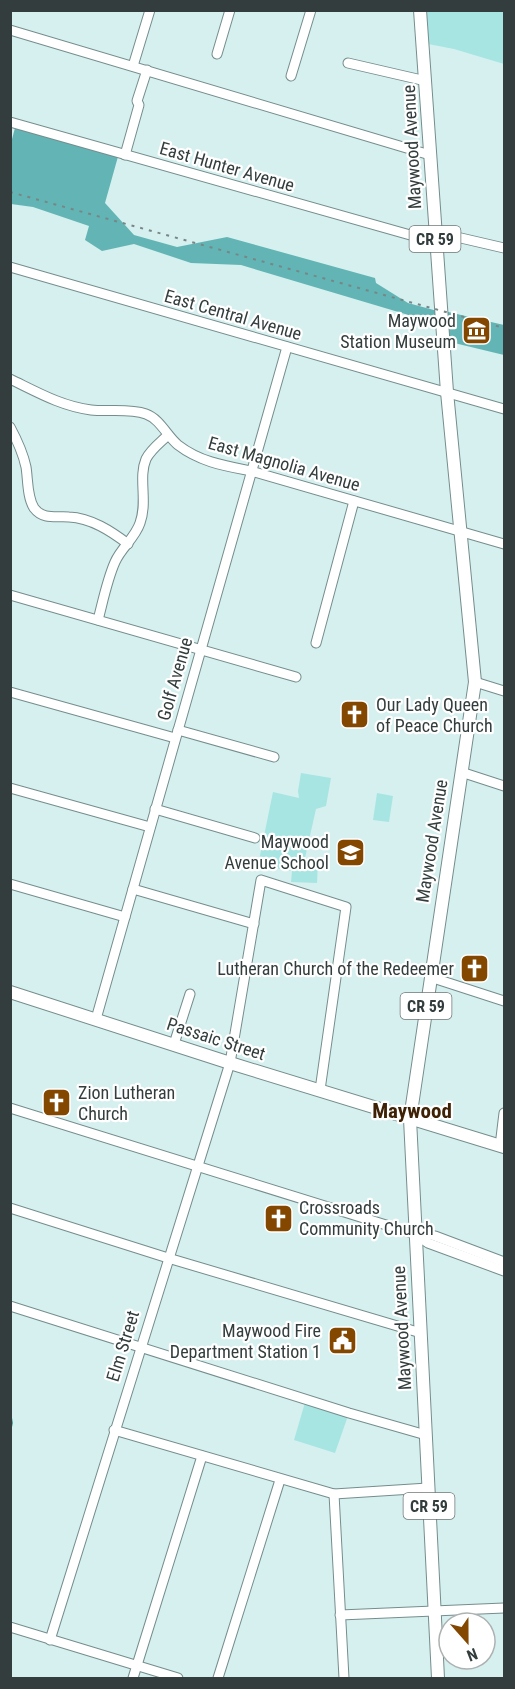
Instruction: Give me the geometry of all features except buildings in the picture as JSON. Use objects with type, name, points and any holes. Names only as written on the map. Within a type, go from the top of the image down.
[{"type":"main road","name":"Maywood Avenue","points":[[420,10],[447,393],[475,682],[410,1119],[438,1678]]},
{"type":"main road","name":"Passaic Street","points":[[10,992],[230,1063],[502,1146]]},
{"type":"street","points":[[133,66],[150,10]]},
{"type":"street","points":[[217,54],[230,10]]},
{"type":"street","points":[[291,76],[311,10]]},
{"type":"street","points":[[10,30],[430,155]]},
{"type":"street","points":[[348,63],[426,81]]},
{"type":"street","points":[[125,154],[139,105],[136,101],[147,70]]},
{"type":"street","name":"East Hunter Avenue","points":[[10,122],[435,237],[504,248]]},
{"type":"street","name":"East Central Avenue","points":[[10,267],[504,409]]},
{"type":"street","name":"Golf Avenue","points":[[96,1019],[287,347]]},
{"type":"street","name":"East Magnolia Avenue","points":[[10,379],[64,405],[145,414],[156,421],[178,445],[200,458],[504,544]]},
{"type":"street","points":[[10,428],[22,452],[32,502],[39,513],[52,518],[65,516],[84,520],[107,530],[128,544]]},
{"type":"street","points":[[98,620],[114,563],[140,525],[145,494],[143,475],[147,459],[168,435]]},
{"type":"street","points":[[316,643],[354,501]]},
{"type":"street","points":[[10,595],[296,677]]},
{"type":"street","points":[[475,682],[504,692]]},
{"type":"street","points":[[10,692],[274,757]]},
{"type":"street","points":[[461,772],[504,786]]},
{"type":"street","points":[[10,788],[150,827]]},
{"type":"street","points":[[155,809],[255,838]]},
{"type":"street","name":"Elm Street","points":[[50,1640],[230,1063],[261,880],[346,907],[320,1090]]},
{"type":"street","points":[[10,884],[125,917]]},
{"type":"street","points":[[133,889],[254,924]]},
{"type":"street","points":[[430,977],[504,1001]]},
{"type":"street","points":[[174,1044],[190,994]]},
{"type":"street","points":[[10,1108],[415,1234],[428,1243],[504,1271]]},
{"type":"street","points":[[502,1146],[504,1113]]},
{"type":"street","points":[[10,1208],[168,1258],[421,1333]]},
{"type":"street","points":[[415,1234],[424,1233],[435,1236],[504,1262]]},
{"type":"street","points":[[10,1306],[426,1435]]},
{"type":"street","points":[[114,1430],[334,1494],[428,1488]]},
{"type":"street","points":[[133,1678],[202,1456]]},
{"type":"street","points":[[218,1678],[280,1480]]},
{"type":"street","points":[[334,1494],[344,1678]]},
{"type":"street","points":[[340,1615],[504,1608]]},
{"type":"street","points":[[10,1627],[178,1678]]},
{"type":"shaded area","points":[[420,11],[504,11],[504,64],[454,49],[423,43]]},
{"type":"shaded area","points":[[16,124],[119,153],[105,203],[134,235],[177,247],[227,237],[375,278],[376,283],[408,303],[441,312],[442,325],[241,265],[191,263],[134,244],[102,251],[85,240],[89,226],[33,207],[11,204],[11,143]]},
{"type":"shaded area","points":[[444,311],[504,325],[504,355],[446,341]]},
{"type":"shaded area","points":[[301,773],[331,778],[326,806],[316,809],[305,858],[318,862],[317,883],[291,882],[292,871],[258,865],[273,792],[299,798]]},
{"type":"shaded area","points":[[377,793],[393,796],[389,822],[373,820]]},
{"type":"shaded area","points":[[306,1399],[349,1413],[335,1453],[294,1440]]},
{"type":"waterway","points":[[10,1413],[12,1423],[10,1431]]},
{"type":"railway","points":[[10,192],[504,328]]},
{"type":"place","name":"Maywood Station Museum","points":[[477,331]]},
{"type":"place","name":"Our Lady Queen of Peace Church","points":[[355,715]]},
{"type":"place","name":"Maywood Avenue School","points":[[350,852]]},
{"type":"place","name":"Lutheran Church of the Redeemer","points":[[475,969]]},
{"type":"place","name":"Zion Lutheran Church","points":[[57,1103]]},
{"type":"place","name":"Crossroads Community Church","points":[[278,1218]]},
{"type":"place","name":"Maywood Fire Department Station 1","points":[[342,1341]]},
{"type":"district","name":"Maywood","points":[[412,1111]]}]
